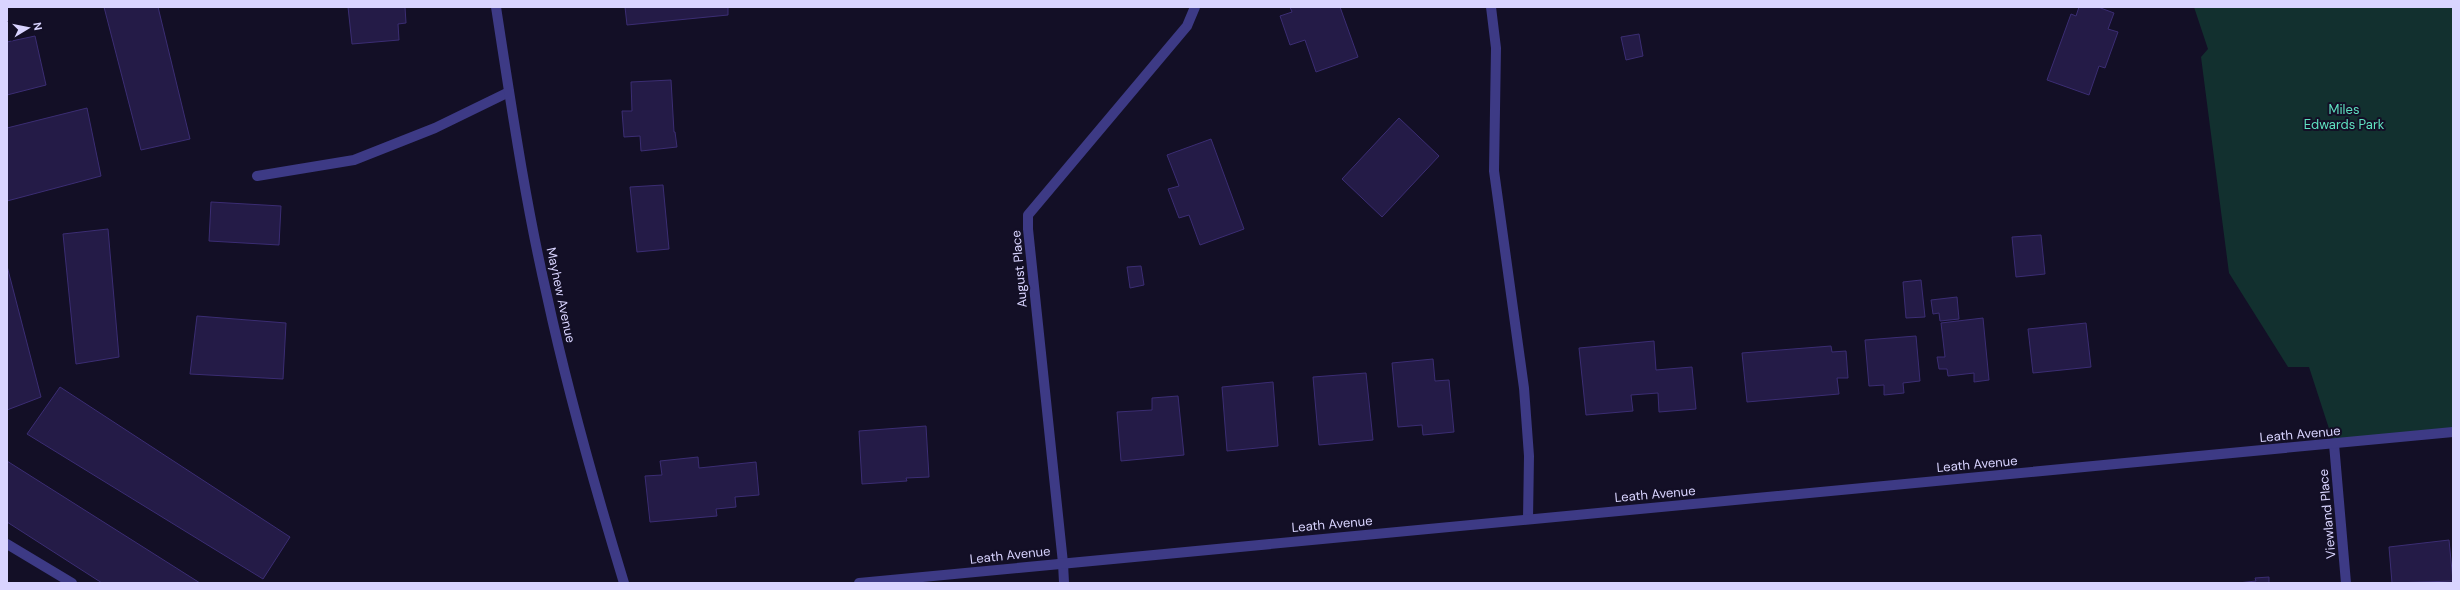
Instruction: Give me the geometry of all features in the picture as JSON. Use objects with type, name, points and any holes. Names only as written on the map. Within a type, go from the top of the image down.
[{"type":"street","name":"Mayhew Avenue","points":[[496,7],[509,92],[546,296],[584,452],[624,583]]},
{"type":"street","name":"August Place","points":[[1064,583],[1028,229],[1028,214],[1187,26],[1195,7]]},
{"type":"street","points":[[1491,7],[1496,48],[1494,171],[1524,388],[1529,456],[1528,519]]},
{"type":"street","points":[[257,176],[354,160],[435,128],[509,92]]},
{"type":"street","name":"Leath Avenue","points":[[859,583],[2453,432]]},
{"type":"street","name":"Viewland Place","points":[[2334,444],[2346,583]]},
{"type":"street","points":[[7,544],[72,583]]},
{"type":"green space","name":"Miles Edwards Park","points":[[2194,7],[2453,7],[2453,433],[2334,444],[2309,367],[2288,367],[2229,273],[2201,57],[2208,49]]},
{"type":"building","points":[[104,7],[158,7],[190,139],[141,150]]},
{"type":"building","points":[[348,7],[405,7],[406,23],[398,24],[399,40],[352,44]]},
{"type":"building","points":[[625,7],[728,7],[728,15],[627,25]]},
{"type":"building","points":[[1290,7],[1340,7],[1358,57],[1316,72],[1305,40],[1290,45],[1280,16],[1292,12]]},
{"type":"building","points":[[2079,7],[2098,7],[2114,13],[2108,29],[2118,32],[2105,68],[2099,66],[2089,95],[2047,80],[2071,14],[2076,16]]},
{"type":"building","points":[[1639,34],[1643,56],[1626,60],[1621,37]]},
{"type":"building","points":[[35,36],[46,85],[7,95],[7,42]]},
{"type":"building","points":[[671,80],[674,132],[677,147],[641,151],[640,136],[624,137],[622,111],[632,111],[631,82]]},
{"type":"building","points":[[87,108],[101,176],[7,201],[7,128]]},
{"type":"building","points":[[1399,118],[1439,156],[1382,217],[1342,179]]},
{"type":"building","points":[[1211,139],[1244,229],[1200,245],[1189,215],[1179,218],[1168,189],[1179,186],[1167,155]]},
{"type":"building","points":[[663,185],[669,249],[637,252],[630,187]]},
{"type":"building","points":[[211,202],[281,206],[279,245],[209,241]]},
{"type":"building","points":[[108,229],[119,357],[76,364],[63,234]]},
{"type":"building","points":[[2041,235],[2045,274],[2016,277],[2012,237]]},
{"type":"building","points":[[7,266],[41,397],[7,410]]},
{"type":"building","points":[[1141,266],[1144,285],[1130,288],[1127,267]]},
{"type":"building","points":[[1921,280],[1925,317],[1906,318],[1903,282]]},
{"type":"building","points":[[1957,297],[1959,319],[1940,321],[1939,313],[1933,314],[1931,300]]},
{"type":"building","points":[[197,316],[286,323],[283,379],[190,374]]},
{"type":"building","points":[[1983,318],[1989,380],[1974,382],[1974,373],[1948,376],[1947,369],[1939,369],[1937,357],[1945,357],[1941,323]]},
{"type":"building","points":[[2086,323],[2091,367],[2033,373],[2028,329]]},
{"type":"building","points":[[1916,336],[1920,381],[1903,383],[1904,393],[1884,395],[1884,385],[1869,386],[1865,340]]},
{"type":"building","points":[[1654,341],[1656,370],[1692,367],[1696,409],[1659,412],[1658,393],[1631,395],[1633,411],[1586,415],[1579,348]]},
{"type":"building","points":[[1831,346],[1832,352],[1846,351],[1848,378],[1837,378],[1839,394],[1747,402],[1742,353]]},
{"type":"building","points":[[1433,359],[1435,381],[1449,380],[1454,432],[1423,435],[1422,425],[1398,427],[1392,363]]},
{"type":"building","points":[[1366,373],[1373,440],[1319,445],[1313,377]]},
{"type":"building","points":[[1273,382],[1278,446],[1227,451],[1222,387]]},
{"type":"building","points":[[60,387],[290,537],[263,579],[27,434]]},
{"type":"building","points":[[1178,396],[1184,455],[1121,461],[1117,412],[1152,410],[1152,398]]},
{"type":"building","points":[[926,426],[929,477],[906,478],[907,481],[862,484],[859,431]]},
{"type":"building","points":[[698,457],[699,468],[756,462],[759,495],[735,497],[736,507],[716,509],[717,516],[650,522],[645,476],[662,475],[660,461]]},
{"type":"building","points":[[7,461],[200,583],[102,583],[7,522]]},
{"type":"building","points":[[2449,540],[2453,581],[2392,583],[2389,547]]},
{"type":"building","points":[[2269,577],[2269,583],[2238,583],[2256,581],[2255,578]]}]
